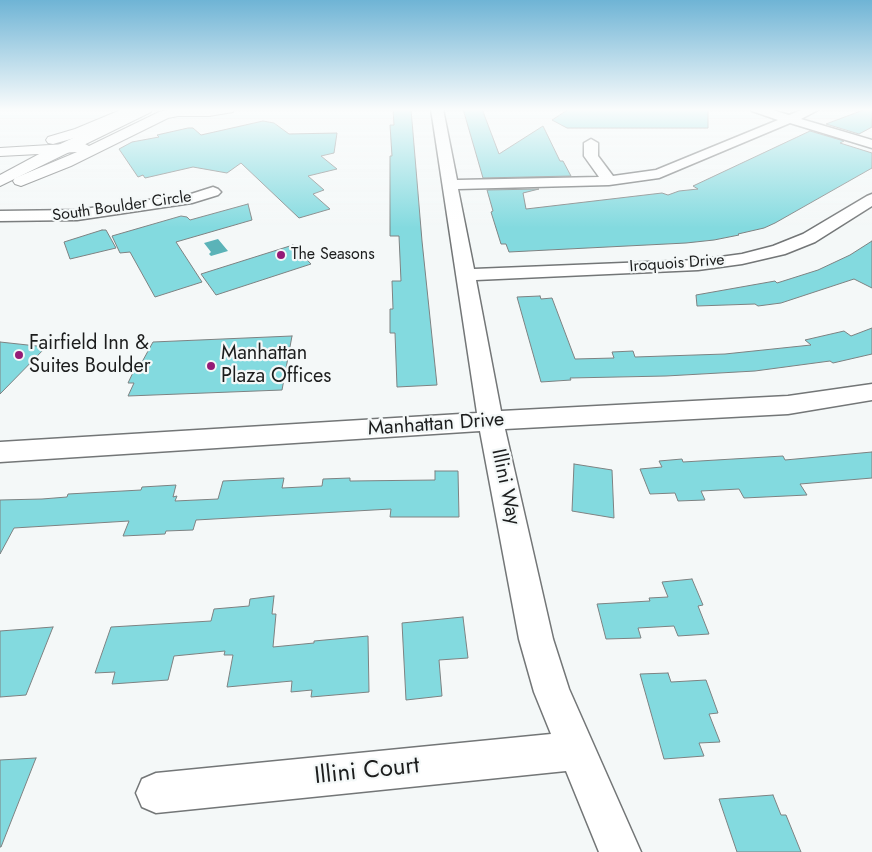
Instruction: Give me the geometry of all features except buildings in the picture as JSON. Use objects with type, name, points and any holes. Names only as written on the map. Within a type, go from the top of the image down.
[{"type":"main road","points":[[0,152],[73,149]]},
{"type":"main road","points":[[19,176],[80,149]]},
{"type":"main road","points":[[0,181],[66,163],[95,149]]},
{"type":"main road","points":[[0,194],[19,176],[59,150]]},
{"type":"main road","points":[[0,156],[16,159],[19,176]]},
{"type":"street","name":"Illini Way","points":[[444,149],[491,421],[536,639],[552,692],[620,852]]},
{"type":"street","points":[[591,149],[591,156],[609,181]]},
{"type":"street","points":[[451,185],[636,179],[669,171],[720,149]]},
{"type":"street","name":"South Boulder Circle","points":[[0,216],[77,215],[192,198],[212,192]]},
{"type":"street","name":"Iroquois Drive","points":[[467,275],[698,265],[742,259],[779,250],[809,238],[872,199]]},
{"type":"street","name":"Manhattan Drive","points":[[0,452],[491,421],[788,405],[872,392]]},
{"type":"street","name":"Illini Court","points":[[156,793],[577,751]]},
{"type":"water","points":[[218,239],[228,251],[211,256],[209,254],[211,252],[204,243]]},
{"type":"place","name":"The Seasons","points":[[281,255]]},
{"type":"place","name":"Fairfield Inn & Suites Boulder","points":[[19,355]]},
{"type":"place","name":"Manhattan Plaza Offices","points":[[211,366]]}]
